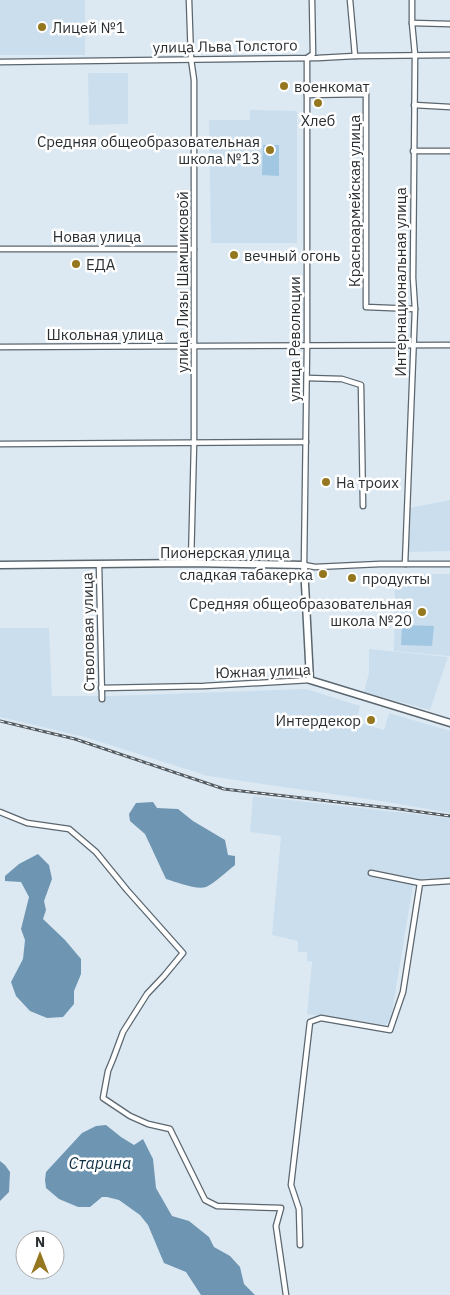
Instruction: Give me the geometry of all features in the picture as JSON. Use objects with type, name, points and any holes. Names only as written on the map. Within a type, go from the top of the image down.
[{"type":"street","name":"улица Лизы Шамшиковой","points":[[189,0],[191,59],[194,80],[194,443],[191,563]]},
{"type":"street","name":"улица Революции","points":[[310,680],[304,565],[307,378],[307,58],[313,54],[312,0]]},
{"type":"street","points":[[350,0],[355,56]]},
{"type":"street","name":"Интернациональная улица","points":[[405,564],[415,309],[413,278],[413,151],[415,55],[412,0]]},
{"type":"street","points":[[412,23],[450,24]]},
{"type":"street","name":"улица Льва Толстого","points":[[0,62],[450,55]]},
{"type":"street","name":"Красноармейская улица","points":[[307,95],[366,94],[366,307],[415,309]]},
{"type":"street","points":[[414,104],[450,107]]},
{"type":"street","points":[[413,151],[450,151]]},
{"type":"street","name":"Новая улица","points":[[0,249],[194,249]]},
{"type":"street","name":"Школьная улица","points":[[0,347],[450,345]]},
{"type":"street","points":[[307,378],[342,379],[361,385],[363,506]]},
{"type":"street","points":[[0,444],[306,442]]},
{"type":"street","name":"Пионерская улица","points":[[0,565],[191,563],[304,565],[315,567],[380,564],[450,564]]},
{"type":"street","name":"Стволовая улица","points":[[99,564],[102,699]]},
{"type":"street","name":"Южная улица","points":[[101,688],[204,686],[310,680],[450,723]]},
{"type":"street","points":[[0,812],[27,823],[69,829],[96,852],[183,953],[147,994],[123,1032],[108,1071],[102,1098],[130,1116],[148,1124],[170,1129],[205,1200],[217,1206],[281,1208],[276,1226],[286,1295]]},
{"type":"street","points":[[371,873],[420,883],[450,881]]},
{"type":"street","points":[[300,1245],[299,1209],[291,1185],[310,1022],[321,1018],[390,1030],[403,992],[420,883]]},
{"type":"shaded area","name":"Лицей №1","points":[[0,0],[85,0],[85,55],[0,55]]},
{"type":"shaded area","points":[[88,73],[128,73],[128,124],[89,125]]},
{"type":"shaded area","name":"Средняя общеобразовательная школа №13","points":[[250,110],[297,111],[297,243],[211,243],[209,120],[250,120]]},
{"type":"shaded area","points":[[263,145],[279,145],[279,176],[262,175]]},
{"type":"shaded area","points":[[450,500],[450,551],[409,552],[409,508]]},
{"type":"shaded area","name":"Средняя общеобразовательная школа №20","points":[[395,574],[450,574],[450,656],[394,651]]},
{"type":"shaded area","points":[[402,625],[434,626],[432,646],[401,645]]},
{"type":"shaded area","points":[[0,628],[49,628],[52,696],[111,696],[306,689],[360,706],[356,722],[384,730],[389,713],[450,731],[450,813],[208,776],[85,737],[0,717]]},
{"type":"shaded area","points":[[369,649],[448,657],[430,710],[364,692],[369,673]]},
{"type":"shaded area","points":[[253,796],[450,818],[450,878],[414,879],[391,1018],[386,1025],[307,1014],[312,962],[307,961],[307,952],[298,952],[298,941],[272,935],[281,836],[250,832]]},
{"type":"water","points":[[153,802],[157,808],[178,809],[193,821],[225,840],[228,855],[235,856],[235,865],[217,880],[202,888],[166,879],[145,834],[130,821],[129,814],[136,803]]},
{"type":"water","points":[[38,854],[49,865],[52,879],[44,901],[46,910],[43,919],[81,959],[81,974],[74,991],[74,1004],[63,1017],[47,1018],[30,1011],[16,996],[11,982],[23,959],[25,940],[21,929],[29,897],[21,882],[5,881],[5,876],[19,864]]},
{"type":"water","name":"Cтарина","points":[[106,1125],[134,1145],[143,1139],[153,1159],[156,1188],[172,1216],[189,1221],[209,1237],[214,1247],[230,1256],[240,1267],[244,1284],[255,1295],[201,1295],[186,1272],[164,1263],[148,1225],[140,1215],[119,1200],[102,1197],[90,1207],[78,1207],[59,1199],[46,1188],[46,1172],[82,1133],[96,1126]]},
{"type":"water","points":[[0,1161],[10,1172],[9,1192],[0,1201]]},
{"type":"railway","points":[[0,721],[75,739],[224,789],[450,816]]},
{"type":"place","name":"Лицей №1","points":[[42,27]]},
{"type":"place","name":"военкомат","points":[[284,86]]},
{"type":"place","name":"Хлеб","points":[[318,103]]},
{"type":"place","name":"Средняя общеобразовательная школа №13","points":[[270,150]]},
{"type":"place","name":"вечный огонь","points":[[234,255]]},
{"type":"place","name":"ЕДА","points":[[76,264]]},
{"type":"place","name":"На троих","points":[[326,482]]},
{"type":"place","name":"сладкая табакерка","points":[[323,574]]},
{"type":"place","name":"продукты","points":[[352,578]]},
{"type":"place","name":"Средняя общеобразовательная школа №20","points":[[422,612]]},
{"type":"place","name":"Интердекор","points":[[371,720]]}]
